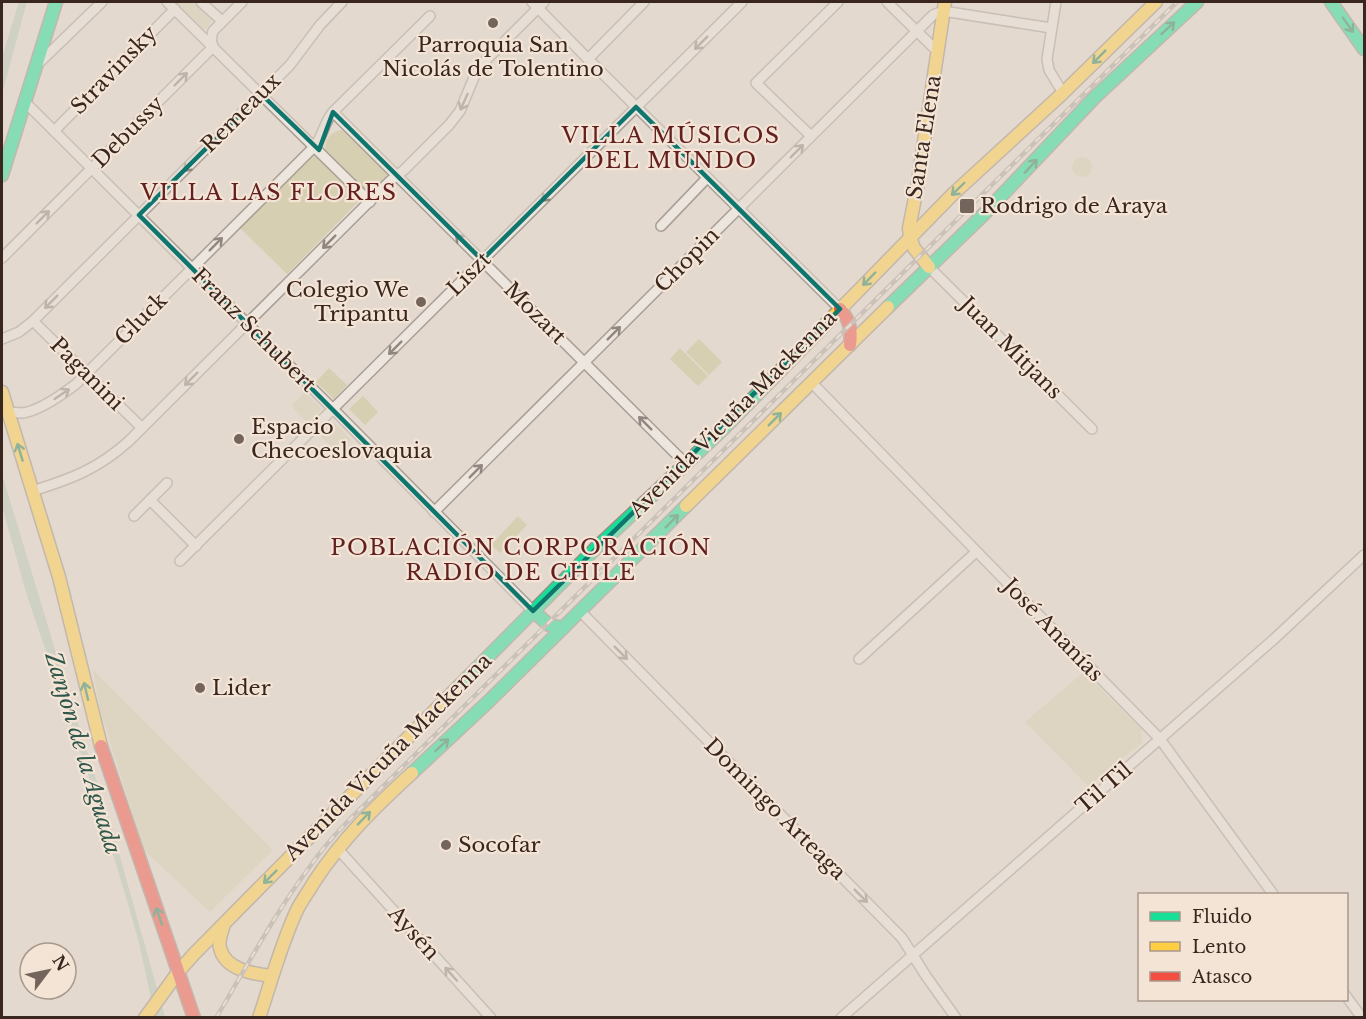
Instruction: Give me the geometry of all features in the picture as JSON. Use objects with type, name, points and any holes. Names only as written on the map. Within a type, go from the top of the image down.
[{"type":"main road","points":[[2,175],[56,2]]},
{"type":"main road","name":"Avenida Vicuña Mackenna","points":[[147,1013],[179,971],[224,923],[533,611],[604,540],[723,429],[976,171],[1063,93],[1156,2]]},
{"type":"main road","name":"Avenida Vicuña Mackenna","points":[[259,1017],[298,908],[337,848],[376,806],[475,715],[1008,190],[1095,97],[1197,2]]},
{"type":"main road","points":[[1331,2],[1365,49]]},
{"type":"main road","name":"Santa Elena","points":[[910,237],[909,228],[944,6]]},
{"type":"main road","points":[[910,237],[914,248],[930,267]]},
{"type":"main road","points":[[840,309],[850,327],[850,345]]},
{"type":"main road","points":[[2,392],[5,411],[58,578],[98,736],[194,1017]]},
{"type":"main road","points":[[533,611],[549,625],[563,628]]},
{"type":"main road","points":[[224,923],[220,933],[220,945],[228,962],[242,970],[272,976]]},
{"type":"street","points":[[35,67],[102,2]]},
{"type":"street","points":[[167,2],[370,201]]},
{"type":"street","points":[[201,2],[218,25]]},
{"type":"street","points":[[196,30],[206,32],[218,25],[242,2]]},
{"type":"street","name":"Remeaux","points":[[2,339],[20,332],[33,321],[295,60],[320,25],[342,2]]},
{"type":"street","points":[[588,59],[644,2]]},
{"type":"street","name":"Liszt","points":[[180,561],[742,2]]},
{"type":"street","points":[[811,136],[756,83],[838,2]]},
{"type":"street","points":[[887,2],[937,51]]},
{"type":"street","points":[[1056,2],[1047,59],[1049,70],[1063,93]]},
{"type":"street","points":[[32,491],[72,478],[96,466],[119,450],[142,428],[449,125],[460,111],[479,69],[538,4],[588,59],[840,309]]},
{"type":"street","points":[[944,6],[1051,28]]},
{"type":"street","name":"Chopin","points":[[434,512],[944,6]]},
{"type":"street","name":"Stravinsky","points":[[54,131],[174,9]]},
{"type":"street","name":"Gluck","points":[[5,411],[22,413],[52,401],[87,374],[315,146],[333,112],[430,16]]},
{"type":"street","points":[[50,22],[66,37]]},
{"type":"street","points":[[213,47],[211,36],[218,25]]},
{"type":"street","name":"Debussy","points":[[2,258],[213,47]]},
{"type":"street","name":"Franz Schubert","points":[[25,102],[533,611]]},
{"type":"street","name":"Mozart","points":[[333,112],[686,464]]},
{"type":"street","points":[[661,226],[708,178]]},
{"type":"street","name":"Juan Mitjans","points":[[930,267],[1092,429]]},
{"type":"street","name":"Paganini","points":[[33,321],[142,428]]},
{"type":"street","name":"José Ananías","points":[[812,383],[1160,739],[1272,893]]},
{"type":"street","points":[[134,516],[167,483]]},
{"type":"street","points":[[150,500],[196,546]]},
{"type":"street","points":[[860,659],[976,552]]},
{"type":"street","name":"Til Til","points":[[841,1017],[1265,647],[1365,555]]},
{"type":"street","name":"Domingo Arteaga","points":[[580,611],[902,938],[956,1017]]},
{"type":"street","name":"Aysén","points":[[337,848],[491,1017]]},
{"type":"street","points":[[1348,997],[1362,1017]]},
{"type":"highlighted area","points":[[261,94],[319,150],[333,112],[482,260],[636,107],[840,309],[533,611],[139,215]]},
{"type":"shaded area","points":[[172,2],[193,2],[209,18],[211,21],[209,25],[205,29],[199,28]]},
{"type":"shaded area","points":[[342,130],[350,134],[387,173],[375,189],[364,189],[326,152],[329,137],[334,132]]},
{"type":"shaded area","points":[[311,156],[318,157],[357,195],[359,201],[287,274],[239,227]]},
{"type":"shaded area","points":[[1082,157],[1089,160],[1092,167],[1089,174],[1082,177],[1075,174],[1072,167],[1075,160]]},
{"type":"shaded area","points":[[699,339],[722,362],[709,375],[686,352]]},
{"type":"shaded area","points":[[680,348],[708,376],[698,386],[670,359]]},
{"type":"shaded area","points":[[329,368],[347,385],[334,399],[316,382]]},
{"type":"shaded area","points":[[304,392],[322,409],[308,423],[291,406]]},
{"type":"shaded area","points":[[363,396],[378,412],[365,425],[349,409]]},
{"type":"shaded area","points":[[334,422],[351,440],[337,453],[320,436]]},
{"type":"shaded area","points":[[518,516],[527,525],[500,553],[491,545]]},
{"type":"shaded area","points":[[93,670],[273,850],[210,912],[144,850],[99,707]]},
{"type":"shaded area","points":[[1084,672],[1141,729],[1142,743],[1088,786],[1025,722]]},
{"type":"water","points":[[19,2],[27,2],[2,94],[2,57]]},
{"type":"water","name":"Zanjón de la Aguada","points":[[2,474],[112,828],[165,1017],[155,1017],[139,943],[126,897],[87,771],[27,596],[2,506]]},
{"type":"railway","points":[[216,1018],[285,902],[316,858],[344,825],[1177,2]]},
{"type":"traffic: fast","points":[[2,175],[56,2]]},
{"type":"traffic: fast","points":[[888,307],[984,214],[1095,97],[1197,2]]},
{"type":"traffic: fast","points":[[1331,2],[1364,49]]},
{"type":"traffic: fast","points":[[454,691],[595,549],[723,429],[774,377]]},
{"type":"traffic: fast","points":[[412,773],[489,701],[686,506]]},
{"type":"traffic: fast","points":[[533,611],[549,625],[563,628]]},
{"type":"traffic: slow","points":[[929,267],[914,248],[909,228],[945,2]]},
{"type":"traffic: slow","points":[[774,377],[953,194],[1063,93],[1156,2]]},
{"type":"traffic: slow","points":[[686,506],[888,307]]},
{"type":"traffic: slow","points":[[2,392],[59,577],[101,746]]},
{"type":"traffic: slow","points":[[145,1018],[194,954],[454,691]]},
{"type":"traffic: slow","points":[[259,1018],[276,963],[303,899],[348,837],[412,773]]},
{"type":"traffic: slow","points":[[224,924],[220,948],[228,961],[241,970],[272,976]]},
{"type":"traffic: jam","points":[[840,309],[850,326],[850,345]]},
{"type":"traffic: jam","points":[[101,746],[194,1018]]},
{"type":"place","name":"Parroquia San Nicolás de Tolentino","points":[[493,23]]},
{"type":"place","name":"Rodrigo de Araya","points":[[967,206]]},
{"type":"place","name":"Colegio We Tripantu","points":[[421,302]]},
{"type":"place","name":"Espacio Checoeslovaquia","points":[[239,439]]},
{"type":"place","name":"Lider","points":[[200,688]]},
{"type":"place","name":"Socofar","points":[[446,845]]},
{"type":"district","name":"VILLA MÚSICOS DEL MUNDO","points":[[671,148]]},
{"type":"district","name":"VILLA LAS FLORES","points":[[269,192]]},
{"type":"district","name":"POBLACIÓN CORPORACIÓN RADIO DE CHILE","points":[[521,560]]}]
